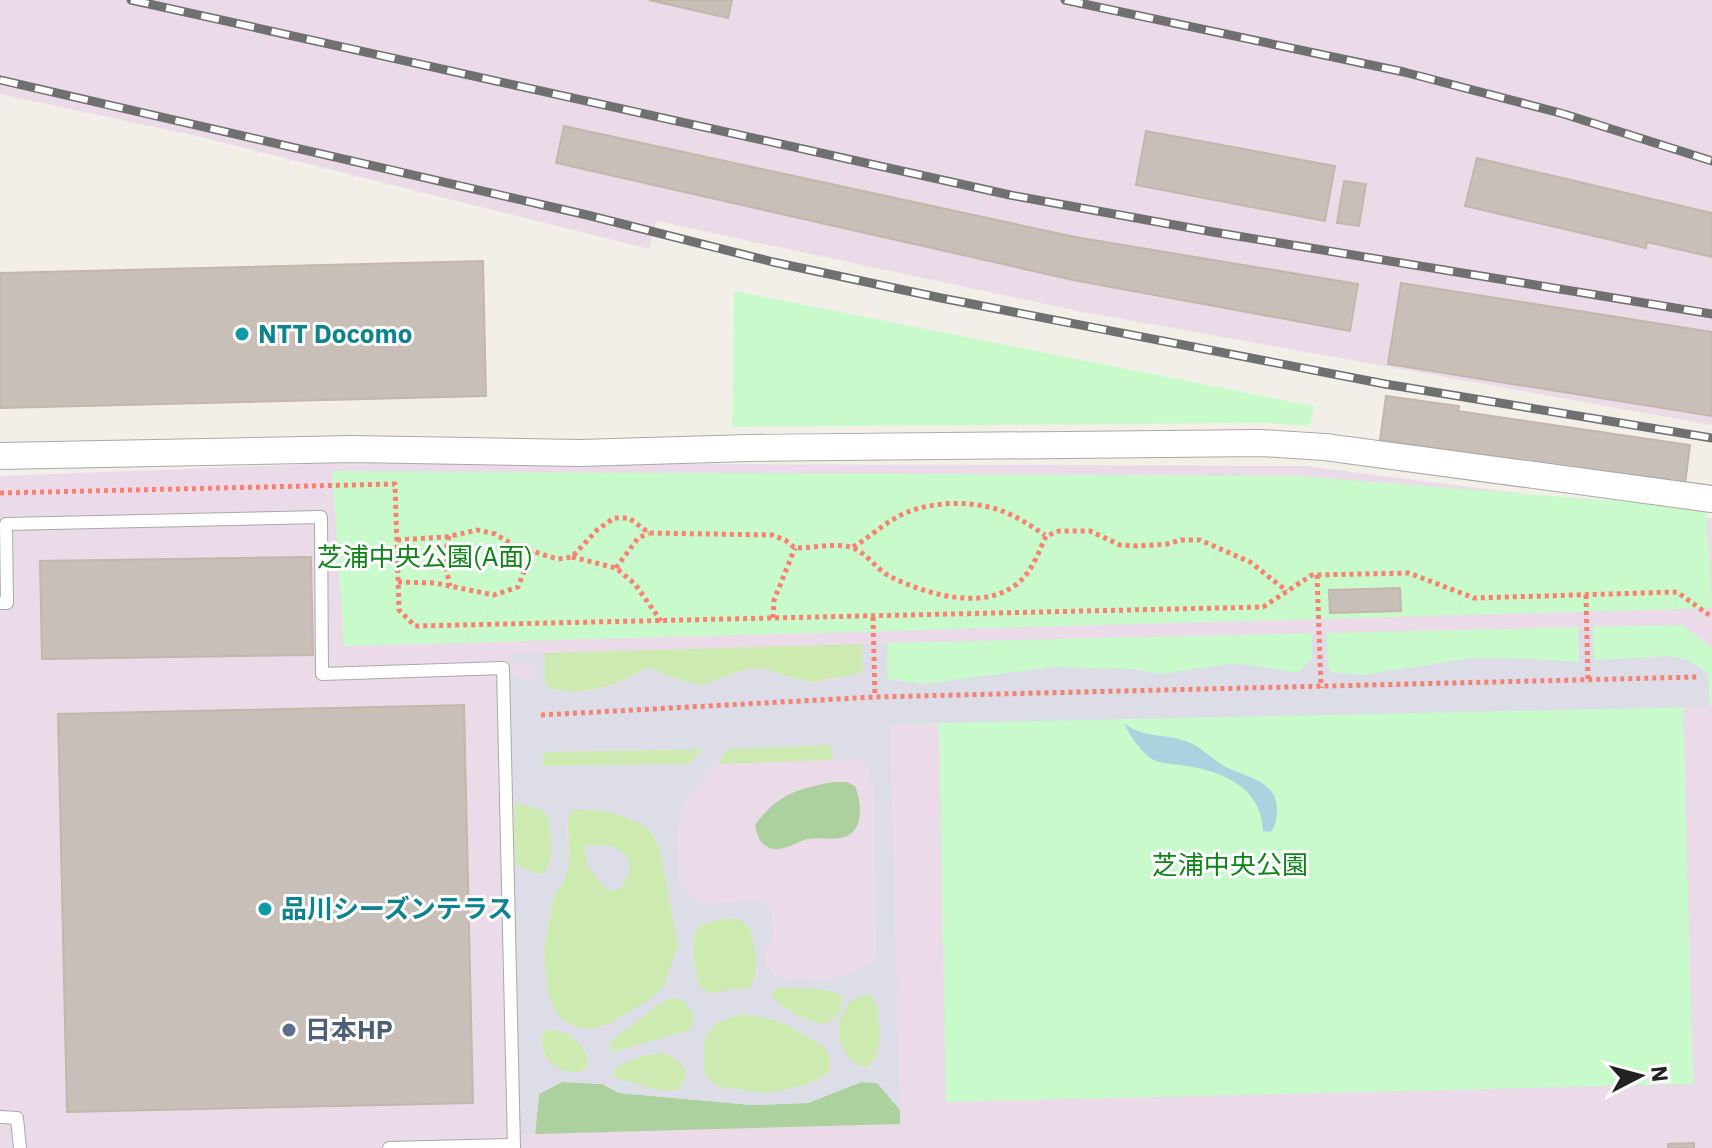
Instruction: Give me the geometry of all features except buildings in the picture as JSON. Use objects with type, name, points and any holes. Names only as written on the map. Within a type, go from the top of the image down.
[{"type":"street","points":[[0,456],[353,449],[580,453],[749,448],[1261,443],[1325,447],[1712,499]]},
{"type":"lane","points":[[0,603],[7,603],[6,524],[321,517],[322,674],[503,668],[514,1147],[389,1148]]},
{"type":"lane","points":[[0,1117],[17,1118],[20,1148]]},
{"type":"path","points":[[0,493],[395,484],[399,610],[415,626],[1263,607],[1312,575],[1409,573],[1474,598],[1677,592],[1712,617]]},
{"type":"path","points":[[853,547],[893,519],[920,507],[931,506],[984,506],[1000,510],[1046,536]]},
{"type":"path","points":[[572,557],[597,530],[614,518],[629,518],[649,533]]},
{"type":"path","points":[[397,540],[449,536],[477,530],[558,559],[572,557],[616,568],[635,584],[661,621]]},
{"type":"path","points":[[616,568],[638,538],[649,533],[772,535],[795,548],[853,547],[887,575],[915,586],[968,599],[1004,592],[1020,582],[1046,536],[1059,531],[1090,531],[1120,545],[1200,540],[1250,562],[1287,591]]},
{"type":"path","points":[[449,536],[444,559],[450,587]]},
{"type":"path","points":[[773,618],[774,600],[795,548]]},
{"type":"path","points":[[398,582],[435,583],[494,595],[518,587],[532,551]]},
{"type":"path","points":[[1317,575],[1321,688]]},
{"type":"path","points":[[1586,595],[1588,680]]},
{"type":"path","points":[[873,617],[875,697]]},
{"type":"path","points":[[541,715],[875,697],[1698,677]]},
{"type":"shaded area","points":[[0,0],[1712,0],[1712,425],[1078,311],[656,221],[649,249],[192,135],[0,94]]},
{"type":"shaded area","points":[[340,463],[1305,466],[1712,518],[1712,1148],[0,1148],[0,476]]},
{"type":"shaded area","points":[[1593,627],[1594,660],[1671,656],[1688,660],[1708,673],[1710,707],[890,724],[900,1110],[877,1083],[861,1082],[808,1103],[752,1105],[619,1093],[602,1084],[562,1082],[539,1094],[535,1134],[519,1134],[515,865],[535,873],[545,873],[553,857],[549,818],[541,809],[514,803],[510,674],[535,681],[534,664],[508,664],[508,654],[545,653],[545,681],[549,689],[580,692],[613,687],[645,669],[654,669],[701,686],[743,670],[759,669],[810,682],[826,681],[862,673],[862,644],[887,643],[888,679],[923,684],[1054,667],[1133,669],[1162,674],[1228,664],[1300,671],[1312,658],[1312,634],[1327,633],[1331,672],[1362,675],[1471,658],[1579,662],[1578,628]],"holes":[[[831,745],[832,760],[858,759],[866,764],[875,802],[876,956],[872,962],[832,979],[793,980],[775,976],[767,967],[764,956],[773,936],[769,907],[755,901],[697,902],[680,882],[677,830],[689,797],[728,749]],[[702,749],[690,764],[543,766],[543,752]],[[599,810],[640,823],[655,835],[678,945],[664,986],[651,999],[606,1026],[589,1029],[571,1027],[556,1012],[547,989],[544,949],[554,895],[561,887],[568,868],[567,821],[571,811]],[[727,918],[740,919],[751,929],[757,980],[750,988],[709,993],[699,986],[694,961],[694,935],[700,925]],[[781,987],[829,990],[841,995],[842,1006],[831,1022],[822,1025],[796,1015],[774,1000],[772,993]],[[868,994],[873,997],[877,1004],[880,1030],[879,1050],[876,1061],[869,1067],[861,1067],[843,1049],[839,1022],[850,1001]],[[674,997],[685,1002],[694,1013],[693,1025],[688,1031],[614,1052],[610,1050],[611,1041],[663,1001]],[[741,1014],[779,1020],[823,1046],[830,1056],[830,1071],[824,1078],[794,1089],[765,1093],[719,1087],[709,1080],[704,1070],[704,1044],[709,1029],[719,1021]],[[550,1029],[568,1034],[587,1052],[587,1068],[581,1073],[560,1070],[548,1061],[541,1050],[544,1031]],[[663,1053],[682,1062],[687,1074],[685,1083],[677,1090],[656,1090],[614,1077],[614,1069],[649,1054]]]},
{"type":"shaded area","points":[[584,845],[612,846],[624,853],[630,863],[629,875],[619,890],[608,890],[588,866]]},
{"type":"green space","points":[[734,291],[1314,406],[1310,426],[1264,423],[732,427]]},
{"type":"green space","name":"芝浦中央公園(A面)","points":[[332,471],[1298,476],[1706,508],[1712,608],[344,646]]},
{"type":"green space","name":"芝浦中央公園","points":[[1682,625],[1712,648],[1712,706],[1683,708],[1693,1084],[946,1102],[939,724],[889,724],[887,643]]},
{"type":"green space","points":[[862,644],[862,673],[811,682],[759,669],[743,670],[701,686],[645,669],[621,681],[588,690],[549,689],[545,681],[545,653]]},
{"type":"green space","points":[[832,745],[832,760],[718,764],[727,749]]},
{"type":"green space","points":[[703,749],[690,764],[543,767],[542,752]]},
{"type":"green space","points":[[847,782],[855,786],[859,801],[858,825],[848,836],[808,839],[782,849],[771,848],[761,842],[755,825],[771,806],[799,790]]},
{"type":"green space","points":[[514,803],[539,808],[550,820],[553,838],[545,873],[535,873],[515,865]]},
{"type":"green space","points":[[578,809],[621,815],[649,830],[662,855],[678,939],[674,966],[662,989],[609,1024],[583,1028],[561,1018],[553,1006],[545,979],[548,918],[568,865],[569,818],[571,811]]},
{"type":"green space","points":[[727,918],[744,922],[751,929],[756,951],[755,976],[750,988],[709,993],[699,987],[693,955],[694,939],[700,925]]},
{"type":"green space","points":[[781,987],[829,990],[841,995],[840,1010],[835,1018],[822,1025],[800,1017],[775,1000],[772,993]]},
{"type":"green space","points":[[868,994],[877,1006],[880,1029],[877,1053],[872,1063],[865,1067],[856,1065],[849,1058],[839,1036],[839,1024],[850,1001]]},
{"type":"green space","points":[[674,997],[685,1002],[694,1013],[693,1025],[688,1031],[613,1052],[610,1050],[610,1041],[663,1001]]},
{"type":"green space","points":[[741,1014],[785,1024],[817,1040],[828,1052],[830,1071],[806,1084],[772,1092],[738,1092],[712,1083],[702,1063],[705,1039],[719,1022]]},
{"type":"green space","points":[[550,1029],[578,1041],[585,1053],[587,1068],[569,1072],[547,1058],[542,1040],[544,1031]]},
{"type":"green space","points":[[663,1053],[676,1059],[684,1068],[685,1079],[677,1090],[656,1090],[614,1077],[613,1069],[625,1062]]},
{"type":"green space","points":[[562,1082],[602,1084],[619,1093],[752,1105],[808,1103],[861,1082],[878,1083],[900,1110],[900,1124],[535,1134],[539,1094]]},
{"type":"water","points":[[1124,723],[1147,734],[1188,742],[1224,766],[1266,786],[1272,792],[1277,809],[1271,832],[1263,831],[1256,803],[1238,784],[1200,768],[1154,760],[1139,746]]},
{"type":"railway","points":[[131,0],[1010,195],[1213,232],[1712,314]]},
{"type":"railway","points":[[1065,0],[1404,72],[1564,114],[1712,161]]},
{"type":"railway","points":[[0,80],[587,215],[773,262],[941,298],[1385,384],[1712,438]]},
{"type":"place","name":"NTT Docomo","points":[[242,334]]},
{"type":"place","name":"品川シーズンテラス","points":[[265,909]]},
{"type":"place","name":"日本HP","points":[[289,1030]]}]
